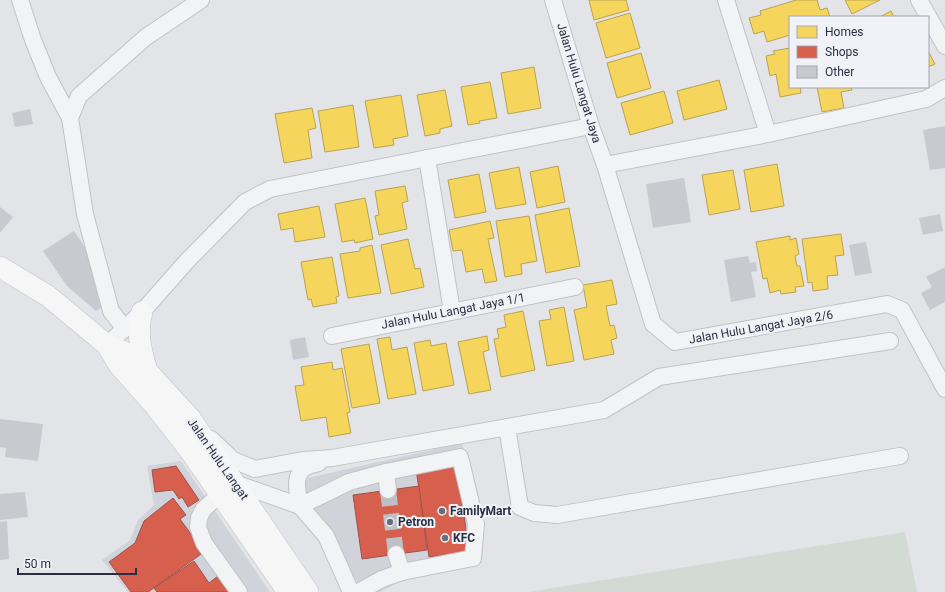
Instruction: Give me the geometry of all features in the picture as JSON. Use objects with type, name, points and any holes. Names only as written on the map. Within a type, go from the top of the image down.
[{"type":"main road","name":"Jalan Hulu Langat","points":[[0,267],[48,296],[107,346],[119,365],[156,407],[191,452],[228,488],[308,592]]},
{"type":"main road","points":[[142,312],[138,334],[147,372]]},
{"type":"main road","name":"Jalan Hulu Langat","points":[[107,346],[128,354],[190,418],[228,488],[288,592]]},
{"type":"street","points":[[20,0],[33,40],[48,77],[70,118],[86,214],[112,311],[125,329]]},
{"type":"street","points":[[70,118],[79,96],[84,91],[146,37],[201,0]]},
{"type":"street","name":"Jalan Hulu Langat Jaya","points":[[553,0],[591,126],[605,165]]},
{"type":"street","points":[[726,0],[768,134]]},
{"type":"street","points":[[919,0],[928,16]]},
{"type":"street","points":[[929,18],[945,46]]},
{"type":"street","points":[[605,165],[768,134],[926,99],[945,88]]},
{"type":"street","points":[[107,346],[142,312],[187,261],[245,202],[270,189],[591,126]]},
{"type":"street","points":[[427,158],[452,311]]},
{"type":"street","name":"Jalan Hulu Langat Jaya 2/6","points":[[605,165],[653,324],[675,342],[887,304],[902,310],[945,389]]},
{"type":"street","name":"Jalan Hulu Langat Jaya 1/1","points":[[332,336],[575,287]]},
{"type":"street","points":[[190,418],[233,460],[255,469],[303,460],[332,458],[604,410],[659,378],[890,342]]},
{"type":"street","points":[[507,427],[520,507],[534,513],[557,515],[900,456]]},
{"type":"street","points":[[239,592],[204,543],[198,527],[199,518],[203,510],[228,488],[300,506],[349,482],[386,472],[460,457],[476,524],[473,558],[402,572],[382,579],[358,592]]},
{"type":"street","points":[[332,458],[304,467],[298,476],[297,486],[300,506],[326,536],[351,592]]},
{"type":"street","points":[[386,472],[388,490]]},
{"type":"street","points":[[396,554],[402,572]]},
{"type":"shaded area","points":[[462,443],[482,527],[478,563],[407,578],[380,592],[364,592],[290,482]]},
{"type":"shaded area","points":[[181,461],[270,592],[128,592],[102,560],[130,540],[138,520],[154,505],[147,466]]},
{"type":"shaded area","points":[[905,532],[917,592],[528,592]]},
{"type":"building: Homes","points":[[589,0],[626,0],[629,10],[594,20]]},
{"type":"building: Homes","points":[[796,0],[817,0],[820,10],[827,8],[830,16],[789,16],[789,35],[767,42],[764,31],[754,34],[749,18],[761,15],[760,11]]},
{"type":"building: Homes","points":[[845,0],[880,0],[852,14]]},
{"type":"building: Homes","points":[[891,11],[894,16],[882,16]]},
{"type":"building: Homes","points":[[630,13],[640,48],[606,58],[596,23]]},
{"type":"building: Homes","points":[[789,48],[789,88],[800,88],[801,93],[780,97],[776,74],[770,76],[766,56],[775,54],[773,51]]},
{"type":"building: Homes","points":[[641,53],[651,88],[617,98],[607,63]]},
{"type":"building: Homes","points":[[929,53],[935,64],[929,67]]},
{"type":"building: Homes","points":[[534,67],[541,108],[508,114],[501,73]]},
{"type":"building: Homes","points":[[719,80],[727,109],[684,120],[677,91]]},
{"type":"building: Homes","points":[[490,82],[497,118],[479,121],[480,123],[468,125],[461,87]]},
{"type":"building: Homes","points":[[817,88],[851,88],[852,90],[841,92],[844,108],[822,112]]},
{"type":"building: Homes","points":[[445,90],[452,126],[440,129],[440,133],[425,136],[417,95]]},
{"type":"building: Homes","points":[[664,91],[673,123],[630,135],[621,103]]},
{"type":"building: Homes","points":[[401,95],[408,136],[393,139],[394,145],[374,148],[365,101]]},
{"type":"building: Homes","points":[[353,105],[359,147],[325,152],[318,111]]},
{"type":"building: Homes","points":[[312,108],[316,128],[308,130],[312,158],[284,163],[275,114]]},
{"type":"building: Homes","points":[[777,164],[784,206],[751,212],[744,170]]},
{"type":"building: Homes","points":[[558,166],[565,202],[537,208],[530,172]]},
{"type":"building: Homes","points":[[519,167],[526,204],[496,209],[489,173]]},
{"type":"building: Homes","points":[[733,170],[740,209],[709,215],[702,175]]},
{"type":"building: Homes","points":[[479,174],[486,212],[455,218],[448,180]]},
{"type":"building: Homes","points":[[405,186],[408,201],[402,203],[407,229],[379,235],[375,216],[379,215],[375,191]]},
{"type":"building: Homes","points":[[365,198],[373,239],[355,243],[354,240],[342,242],[335,204]]},
{"type":"building: Homes","points":[[319,206],[325,237],[295,242],[293,228],[281,230],[278,214]]},
{"type":"building: Homes","points":[[569,208],[580,266],[546,273],[535,215]]},
{"type":"building: Homes","points":[[529,216],[537,261],[521,264],[522,274],[505,277],[496,221]]},
{"type":"building: Homes","points":[[490,221],[494,238],[488,239],[497,281],[485,283],[482,269],[466,272],[462,250],[453,251],[449,230]]},
{"type":"building: Homes","points":[[841,234],[844,255],[835,256],[838,275],[827,276],[828,289],[813,291],[812,282],[808,283],[802,239]]},
{"type":"building: Homes","points":[[790,236],[790,240],[796,238],[799,254],[795,256],[797,266],[800,266],[804,286],[795,287],[796,292],[781,294],[780,290],[770,293],[767,278],[763,279],[756,242]]},
{"type":"building: Homes","points":[[408,239],[415,269],[420,268],[424,287],[391,294],[381,245]]},
{"type":"building: Homes","points":[[372,245],[381,293],[348,298],[340,254],[360,251],[360,248]]},
{"type":"building: Homes","points":[[332,257],[339,296],[336,297],[337,303],[313,307],[311,299],[308,300],[301,262]]},
{"type":"building: Homes","points":[[612,280],[617,304],[606,306],[610,326],[614,325],[617,338],[611,340],[614,354],[584,360],[574,310],[587,307],[583,285]]},
{"type":"building: Homes","points":[[564,307],[574,361],[547,366],[539,321],[551,319],[549,310]]},
{"type":"building: Homes","points":[[523,311],[535,370],[501,377],[494,339],[499,338],[497,329],[506,327],[504,315]]},
{"type":"building: Homes","points":[[487,336],[489,350],[483,352],[491,390],[469,394],[458,342]]},
{"type":"building: Homes","points":[[390,337],[392,350],[407,347],[416,394],[388,399],[377,339]]},
{"type":"building: Homes","points":[[430,340],[431,346],[446,343],[454,385],[423,391],[414,343]]},
{"type":"building: Homes","points":[[369,344],[380,403],[352,408],[341,349]]},
{"type":"building: Homes","points":[[332,362],[333,370],[342,368],[350,412],[347,413],[351,433],[329,437],[326,417],[301,421],[295,386],[304,385],[301,367]]},
{"type":"building: Shops","points":[[457,463],[469,552],[429,557],[416,469]]},
{"type":"building: Shops","points":[[176,466],[199,500],[188,507],[182,497],[179,499],[173,490],[155,492],[152,470]]},
{"type":"building: Shops","name":"Petron","points":[[419,486],[427,550],[362,559],[353,495]]},
{"type":"building: Shops","points":[[173,498],[186,515],[180,519],[204,552],[148,592],[131,592],[109,562],[135,543],[144,521]]},
{"type":"building: Shops","points":[[194,561],[209,583],[218,576],[229,592],[157,592],[154,588]]},
{"type":"building: Other","points":[[30,109],[33,124],[15,127],[12,113]]},
{"type":"building: Other","points":[[945,126],[945,168],[930,170],[923,130]]},
{"type":"building: Other","points":[[684,178],[691,222],[653,228],[646,184]]},
{"type":"building: Other","points":[[0,207],[13,217],[0,233]]},
{"type":"building: Other","points":[[940,214],[943,231],[923,235],[919,218]]},
{"type":"building: Other","points":[[74,231],[86,249],[97,280],[102,307],[96,311],[67,286],[43,251]]},
{"type":"building: Other","points":[[866,242],[872,273],[855,276],[849,245]]},
{"type":"building: Other","points":[[748,256],[750,263],[756,262],[757,271],[751,272],[756,297],[731,302],[724,260]]},
{"type":"building: Other","points":[[945,267],[945,302],[930,310],[921,293],[932,287],[926,277]]},
{"type":"building: Other","points":[[305,337],[309,357],[293,360],[290,340]]},
{"type":"building: Other","points":[[0,419],[43,424],[38,461],[5,457],[6,448],[0,447]]},
{"type":"building: Other","points":[[25,492],[28,517],[0,520],[0,494]]},
{"type":"building: Other","points":[[7,521],[9,559],[0,560],[0,522]]},
{"type":"tunnel","points":[[388,490],[396,554]]},
{"type":"place","name":"FamilyMart","points":[[442,511]]},
{"type":"place","name":"Petron","points":[[390,522]]},
{"type":"place","name":"KFC","points":[[445,538]]}]
